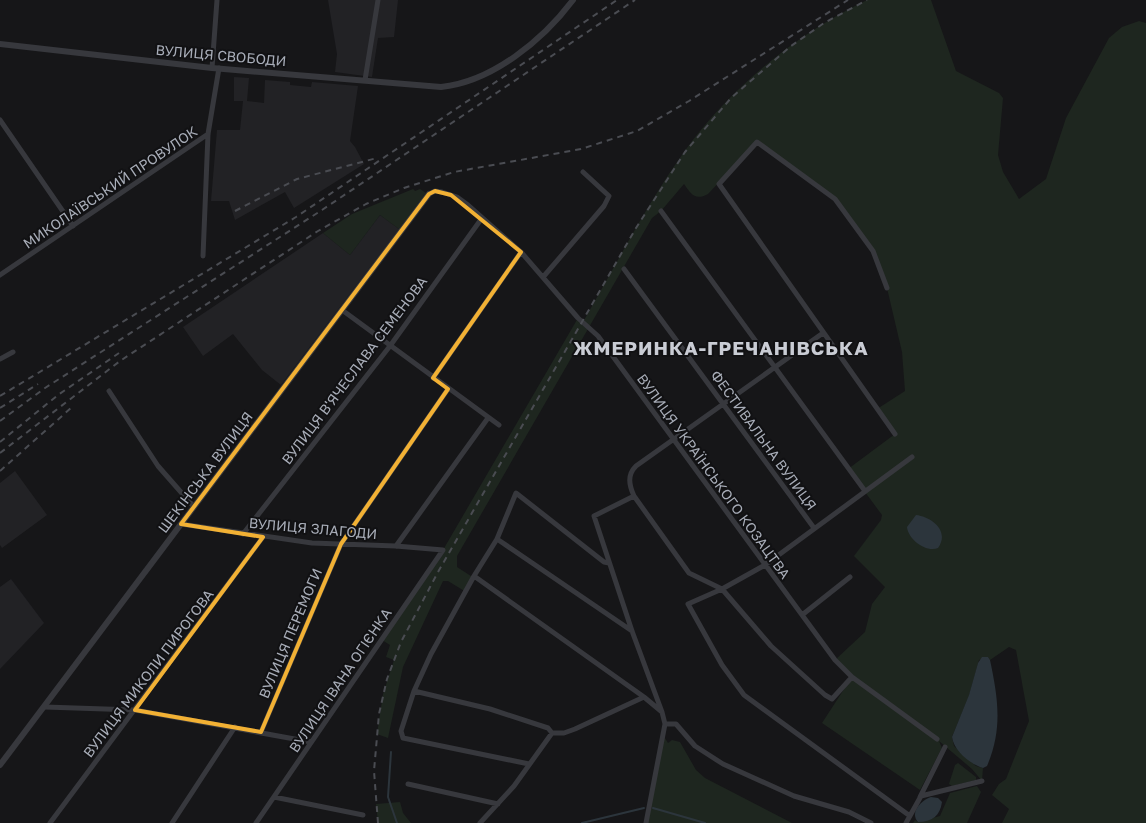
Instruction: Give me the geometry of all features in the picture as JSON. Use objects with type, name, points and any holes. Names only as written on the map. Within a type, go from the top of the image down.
[{"type":"street","points":[[212,68],[217,0]]},
{"type":"street","points":[[366,80],[378,0]]},
{"type":"street","name":"ВУЛИЦЯ СВОБОДИ","points":[[0,44],[212,68],[441,87],[456,85],[505,63],[548,28],[573,0]]},
{"type":"street","points":[[203,256],[208,134],[219,68]]},
{"type":"street","points":[[0,120],[73,226]]},
{"type":"street","name":"МИКОЛАЇВСЬКИЙ ПРОВУЛОК","points":[[0,275],[208,134]]},
{"type":"street","points":[[887,288],[873,251],[835,200],[757,142],[719,184],[895,434]]},
{"type":"street","points":[[544,276],[604,206],[609,196],[583,172]]},
{"type":"street","name":"ВУЛИЦЯ УКРАЇНСЬКОГО КОЗАЦТВА","points":[[429,194],[435,191],[457,197],[521,252],[544,276],[578,318],[598,336],[835,660],[852,677],[937,739]]},
{"type":"street","name":"ШЕКІНСЬКА ВУЛИЦЯ","points":[[0,765],[429,194]]},
{"type":"street","points":[[661,212],[864,491]]},
{"type":"street","name":"ВУЛИЦЯ В'ЯЧЕСЛАВА СЕМЕНОВА","points":[[243,534],[390,346],[482,218]]},
{"type":"street","points":[[433,378],[521,252]]},
{"type":"street","name":"ФЕСТИВАЛЬНА ВУЛИЦЯ","points":[[624,269],[814,528]]},
{"type":"street","points":[[342,310],[499,425]]},
{"type":"street","points":[[824,333],[631,471],[629,483],[634,496],[689,573],[722,589],[771,646],[825,695],[832,699],[852,677]]},
{"type":"street","points":[[0,359],[13,352]]},
{"type":"street","name":"ВУЛИЦЯ ПЕРЕМОГИ","points":[[260,732],[341,544],[448,389]]},
{"type":"street","points":[[110,391],[158,466],[194,507]]},
{"type":"street","points":[[396,546],[488,418]]},
{"type":"street","points":[[910,816],[744,695],[722,664],[688,604],[722,589],[764,565],[912,456]]},
{"type":"street","points":[[529,764],[403,738],[401,731],[414,691],[431,654],[474,576],[497,539],[516,493],[604,562],[609,563]]},
{"type":"street","points":[[634,496],[594,516],[665,724],[646,823]]},
{"type":"street","name":"ВУЛИЦЯ ЗЛАГОДИ","points":[[181,524],[264,537],[443,550]]},
{"type":"street","name":"ВУЛИЦЯ МИКОЛИ ПИРОГОВА","points":[[50,823],[264,537]]},
{"type":"street","points":[[497,539],[632,631]]},
{"type":"street","name":"ВУЛИЦЯ ІВАНА ОГІЄНКА","points":[[256,823],[443,550]]},
{"type":"street","points":[[474,576],[644,697],[662,712]]},
{"type":"street","points":[[802,615],[850,576]]},
{"type":"street","points":[[414,691],[490,709],[548,728],[552,733]]},
{"type":"street","points":[[552,733],[564,733],[575,729],[644,697]]},
{"type":"street","points":[[45,706],[134,710],[311,742]]},
{"type":"street","points":[[665,724],[676,724],[695,746],[723,764],[794,796],[849,812],[871,823]]},
{"type":"street","points":[[172,823],[234,727]]},
{"type":"street","points":[[480,823],[514,786],[552,733]]},
{"type":"street","points":[[906,823],[945,746]]},
{"type":"street","points":[[918,799],[925,795],[982,781]]},
{"type":"street","points":[[408,784],[498,804]]},
{"type":"street","points":[[274,797],[363,815]]},
{"type":"highlighted area","points":[[435,191],[451,195],[521,252],[433,378],[448,389],[341,544],[261,732],[135,710],[263,537],[181,524],[429,194]]},
{"type":"shaded area","points":[[328,0],[398,0],[394,37],[378,38],[372,77],[335,72],[337,54]]},
{"type":"shaded area","points":[[867,0],[931,0],[956,71],[999,93],[1003,98],[998,155],[1003,172],[1019,199],[1046,179],[1066,118],[1109,38],[1122,27],[1139,21],[1146,23],[1146,823],[1002,823],[1009,809],[992,795],[999,784],[1006,779],[1029,721],[1016,650],[1009,647],[990,660],[988,657],[979,660],[969,696],[952,737],[954,746],[976,766],[983,768],[982,781],[972,769],[939,741],[942,748],[920,790],[822,723],[852,677],[835,660],[865,632],[872,604],[885,587],[854,556],[881,520],[882,515],[848,469],[895,434],[877,409],[905,391],[902,352],[887,288],[878,261],[835,199],[757,142],[708,194],[697,197],[684,184],[661,211],[652,218],[457,556],[457,567],[474,578],[466,592],[448,581],[443,581],[403,667],[388,738],[377,734],[383,694],[394,660],[386,657],[390,645],[382,640],[443,550],[578,318],[583,322],[670,172],[702,128],[743,85],[790,46],[815,29]]},
{"type":"shaded area","points":[[234,77],[249,78],[247,101],[264,103],[265,80],[290,82],[290,85],[311,87],[312,82],[358,86],[350,141],[364,164],[294,208],[285,192],[235,220],[229,201],[211,201],[217,130],[240,130],[243,101],[234,101]]},
{"type":"shaded area","points":[[413,189],[415,191],[420,189],[426,193],[399,229],[380,215],[350,255],[323,233],[352,214]]},
{"type":"shaded area","points":[[380,215],[399,229],[281,385],[262,370],[233,334],[203,356],[183,327],[323,233],[350,255]]},
{"type":"shaded area","points":[[15,471],[47,515],[2,548],[0,545],[0,483]]},
{"type":"shaded area","points":[[916,515],[928,519],[938,526],[942,536],[938,548],[928,549],[923,547],[908,532],[907,527]]},
{"type":"shaded area","points":[[11,579],[44,623],[0,669],[0,587]]},
{"type":"shaded area","points":[[982,657],[988,657],[990,660],[998,713],[992,752],[987,766],[983,768],[959,752],[952,737],[969,695],[978,663]]},
{"type":"shaded area","points":[[663,735],[668,743],[672,740],[680,742],[696,770],[705,778],[792,823],[646,823]]},
{"type":"shaded area","points":[[958,763],[976,777],[976,780],[952,786],[949,784],[955,765]]},
{"type":"shaded area","points":[[977,786],[981,792],[967,823],[913,823],[915,820],[918,822],[940,816],[950,793]]},
{"type":"shaded area","points":[[931,797],[938,798],[942,802],[939,811],[931,819],[918,822],[915,814],[916,810],[924,801]]},
{"type":"shaded area","points":[[400,802],[403,813],[411,823],[378,823],[376,804]]},
{"type":"waterway","points":[[391,752],[388,797],[397,823]]},
{"type":"waterway","points":[[582,823],[644,808]]},
{"type":"waterway","points":[[653,808],[705,823]]},
{"type":"railway","points":[[0,396],[296,217],[617,0]]},
{"type":"railway","points":[[0,421],[45,388],[322,210],[635,0]]},
{"type":"railway","points":[[0,453],[120,361],[318,231],[366,204],[404,188],[454,172],[581,149],[637,131],[689,101],[848,0]]},
{"type":"railway","points":[[378,823],[374,771],[379,714],[387,679],[401,642],[438,572],[636,228],[685,152],[731,98],[791,46],[824,23],[867,0]]},
{"type":"railway","points":[[235,211],[297,179],[377,158]]},
{"type":"railway","points":[[0,442],[58,395],[119,353]]},
{"type":"railway","points":[[0,408],[38,384]]},
{"type":"railway","points":[[0,471],[71,408]]},
{"type":"district","name":"ЖМЕРИНКА-ГРЕЧАНІВСЬКА","points":[[721,347]]}]
